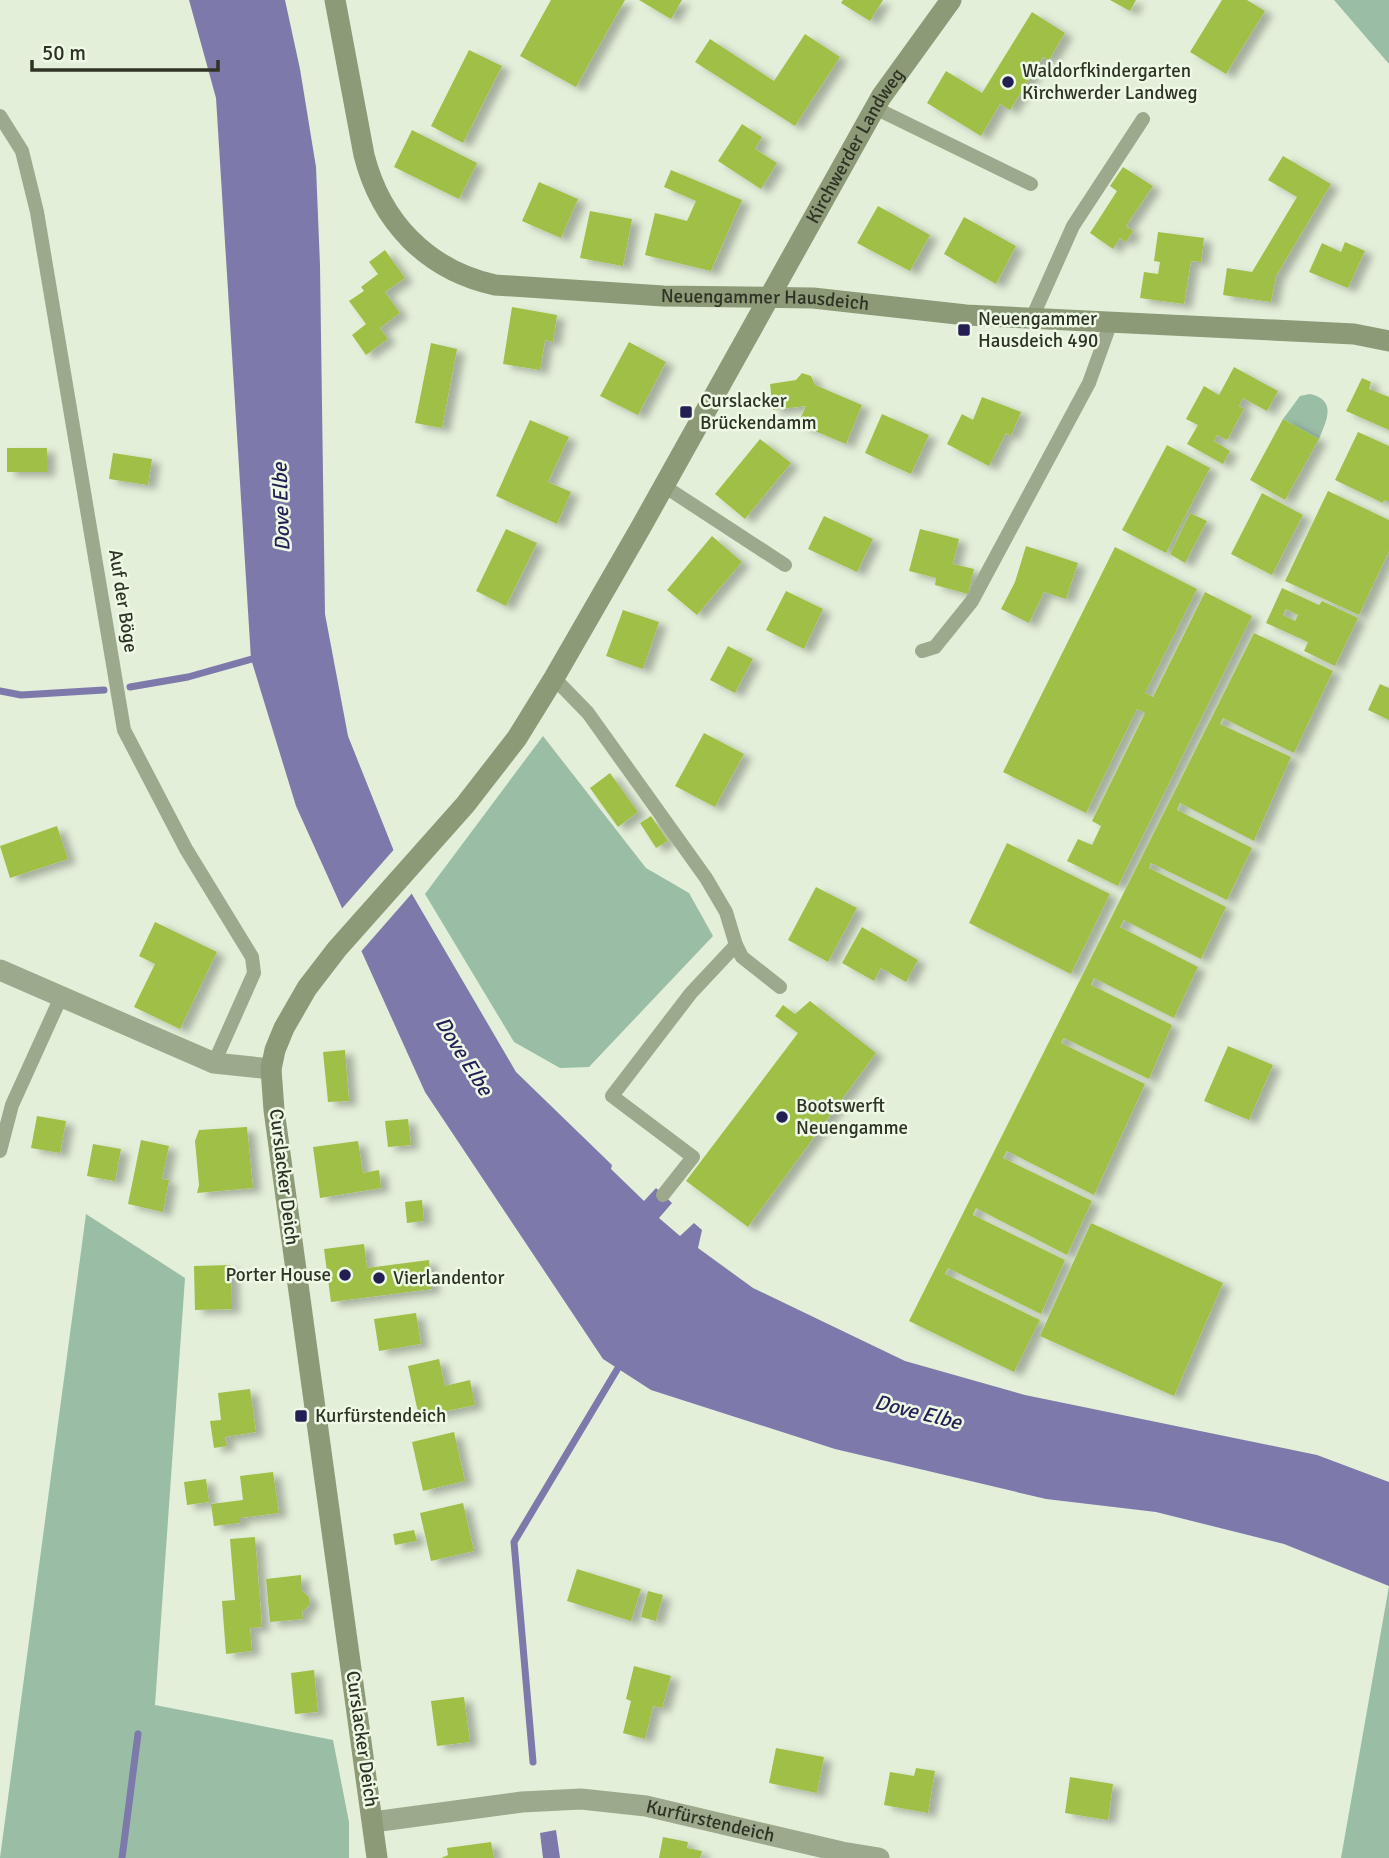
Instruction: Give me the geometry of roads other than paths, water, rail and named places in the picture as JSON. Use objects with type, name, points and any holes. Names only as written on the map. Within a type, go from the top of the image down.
[{"type":"street","name":"Neuengammer Hausdeich","points":[[335,0],[370,180],[390,216],[408,239],[441,265],[460,275],[495,285],[663,296],[813,298],[952,313],[1353,334],[1389,341]]},
{"type":"street","name":"Kirchwerder Landweg","points":[[769,298],[875,108],[951,0]]},
{"type":"street","points":[[0,970],[214,1063],[271,1069],[284,1028],[307,988],[337,950],[465,805],[517,738],[664,486],[769,298]]},
{"type":"street","name":"Curslacker Deich","points":[[271,1069],[282,1170],[377,1858]]},
{"type":"street","name":"Kurfürstendeich","points":[[373,1822],[522,1802],[581,1799],[646,1806],[842,1852],[879,1858]]},
{"type":"lane","points":[[875,108],[1031,184]]},
{"type":"lane","name":"Auf der Böge","points":[[0,116],[22,152],[37,212],[124,730],[186,849],[252,957],[254,973],[214,1063]]},
{"type":"lane","points":[[1032,318],[1073,226],[1143,119]]},
{"type":"lane","points":[[922,651],[935,647],[972,601],[1089,383],[1111,322]]},
{"type":"lane","points":[[664,486],[785,565]]},
{"type":"lane","points":[[554,678],[588,713],[706,878],[726,912],[742,957],[779,988]]},
{"type":"lane","points":[[663,1195],[693,1157],[612,1096],[691,993],[736,945]]},
{"type":"lane","points":[[0,1151],[12,1105],[61,998]]},
{"type":"water","name":"Dove Elbe","points":[[189,0],[285,0],[300,69],[316,167],[325,614],[348,736],[409,889],[516,1072],[612,1165],[611,1169],[644,1201],[656,1188],[672,1203],[659,1218],[680,1236],[694,1223],[702,1230],[698,1248],[753,1288],[905,1361],[1025,1395],[1317,1455],[1389,1482],[1389,1586],[1284,1544],[1156,1512],[1046,1499],[835,1449],[651,1390],[603,1359],[425,1092],[296,806],[251,659],[216,98]]},
{"type":"water","points":[[556,1830],[560,1858],[543,1858],[540,1833]]},
{"type":"waterway","points":[[130,687],[188,677],[259,657]]},
{"type":"waterway","points":[[0,691],[21,695],[104,690]]},
{"type":"waterway","points":[[533,1762],[514,1542],[621,1363]]},
{"type":"waterway","points":[[122,1858],[138,1734]]},
{"type":"place","name":"Waldorfkindergarten Kirchwerder Landweg","points":[[1008,82]]},
{"type":"place","name":"Neuengammer Hausdeich 490","points":[[964,330]]},
{"type":"place","name":"Curslacker Brückendamm","points":[[686,412]]},
{"type":"place","name":"Bootswerft Neuengamme","points":[[782,1117]]},
{"type":"place","name":"Porter House","points":[[345,1275]]},
{"type":"place","name":"Vierlandentor","points":[[379,1278]]},
{"type":"place","name":"Kurfürstendeich","points":[[301,1416]]}]
